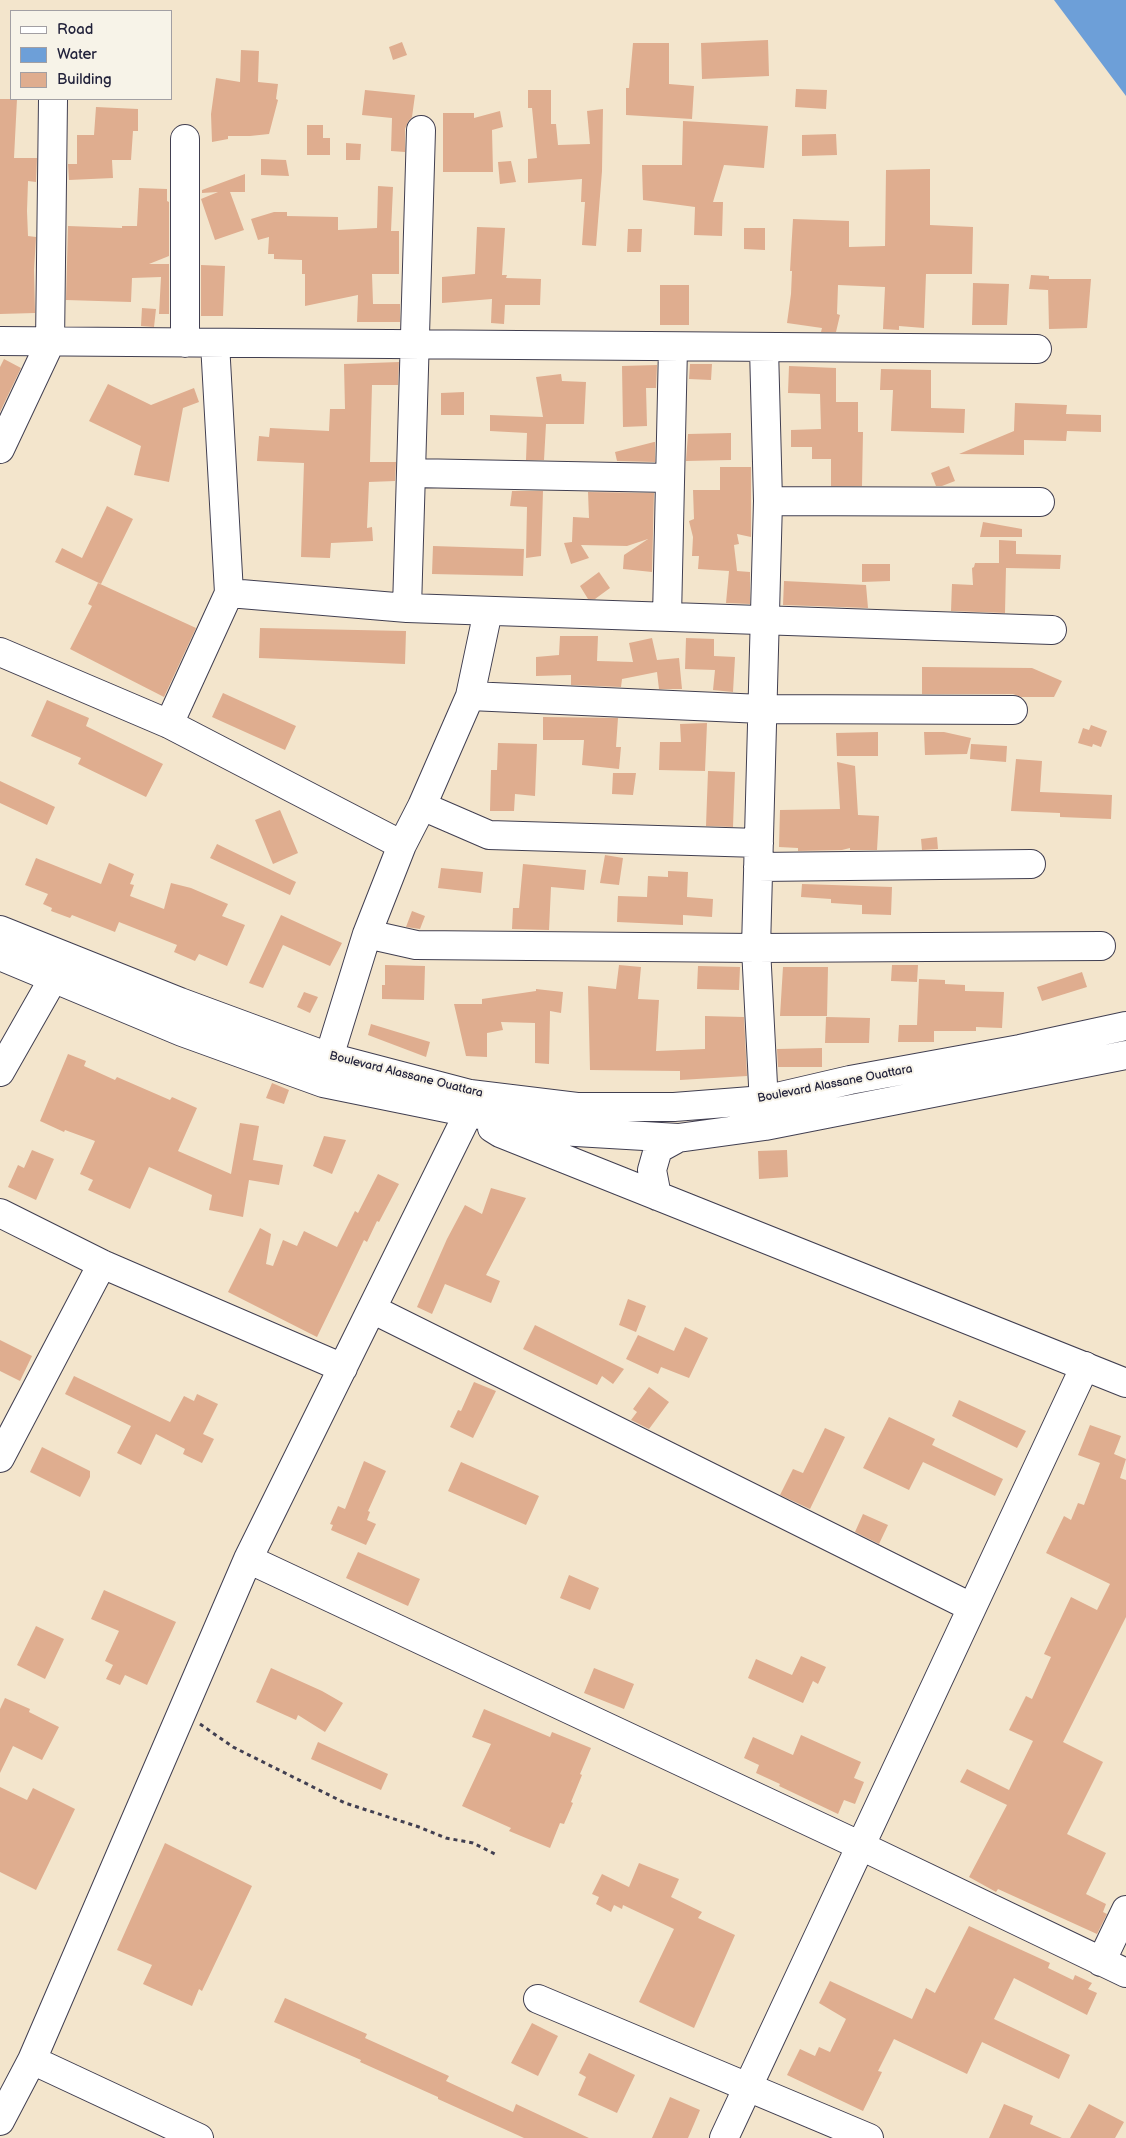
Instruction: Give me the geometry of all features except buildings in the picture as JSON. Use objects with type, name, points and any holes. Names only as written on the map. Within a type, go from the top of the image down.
[{"type":"street","points":[[0,449],[50,342],[53,100]]},
{"type":"street","points":[[407,608],[421,130]]},
{"type":"street","points":[[185,139],[185,343]]},
{"type":"street","points":[[0,341],[1037,349]]},
{"type":"street","points":[[169,724],[228,593],[215,342]]},
{"type":"street","points":[[667,617],[673,347]]},
{"type":"street","points":[[764,348],[768,501],[756,948],[764,1113]]},
{"type":"street","points":[[412,473],[670,478]]},
{"type":"street","points":[[768,501],[1040,502]]},
{"type":"street","points":[[228,593],[407,608],[1052,630]]},
{"type":"street","points":[[329,1057],[367,934],[402,845],[422,806],[470,696],[488,610]]},
{"type":"street","points":[[0,652],[169,724],[402,845]]},
{"type":"street","points":[[470,696],[762,709],[1013,710]]},
{"type":"street","points":[[422,806],[489,835],[758,855],[1031,864]]},
{"type":"street","name":"Boulevard Alassane Ouattara","points":[[0,930],[180,1002],[329,1057],[559,1131],[678,1138],[764,1113],[850,1080],[1020,1049],[1126,1026]]},
{"type":"street","points":[[367,934],[416,945],[756,948],[1101,946]]},
{"type":"street","name":"Boulevard Alassane Ouattara","points":[[0,956],[182,1032],[323,1083],[470,1103],[578,1107],[674,1107],[764,1113],[1126,1055]]},
{"type":"street","points":[[0,1072],[53,979]]},
{"type":"street","points":[[0,2122],[32,2060],[248,1559],[372,1309],[470,1103],[500,1134],[1126,1383]]},
{"type":"street","points":[[657,1196],[652,1170],[658,1149],[678,1138]]},
{"type":"street","points":[[0,1213],[102,1264],[343,1368]]},
{"type":"street","points":[[0,1458],[102,1264]]},
{"type":"street","points":[[372,1309],[971,1607]]},
{"type":"street","points":[[724,2138],[749,2088],[1084,1366]]},
{"type":"street","points":[[248,1559],[861,1846],[1126,1974]]},
{"type":"street","points":[[1101,1962],[1126,1910]]},
{"type":"street","points":[[538,1999],[870,2138]]},
{"type":"street","points":[[32,2060],[199,2138]]},
{"type":"path","points":[[181,1711],[233,1747],[345,1803],[419,1826],[446,1838],[473,1842],[497,1855]]},
{"type":"water","points":[[1054,0],[1126,0],[1126,96]]}]
